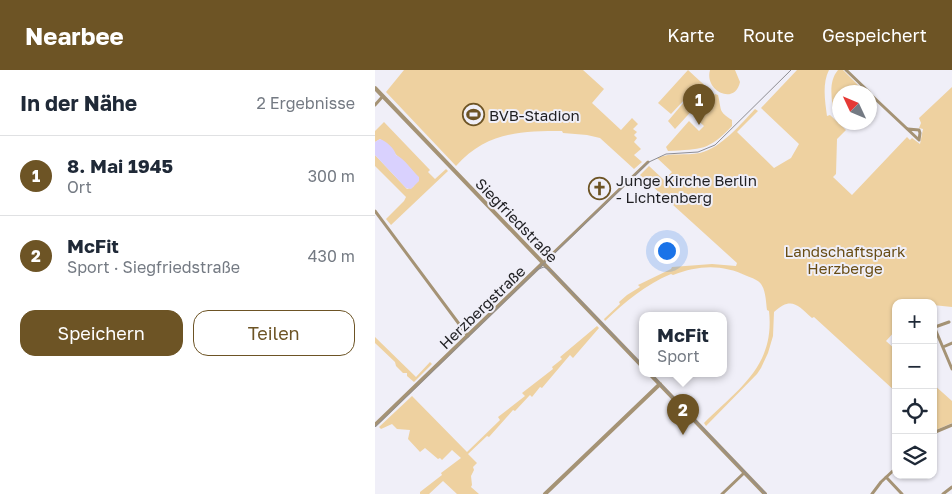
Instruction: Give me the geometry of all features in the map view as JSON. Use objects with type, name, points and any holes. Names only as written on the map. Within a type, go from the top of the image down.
[{"type":"street","points":[[846,70],[861,85]]},
{"type":"street","name":"Siegfriedstraße","points":[[375,88],[639,363]]},
{"type":"street","points":[[375,105],[383,96]]},
{"type":"street","points":[[877,100],[908,129]]},
{"type":"street","name":"Herzbergstraße","points":[[375,425],[648,162]]},
{"type":"street","points":[[375,211],[467,336]]},
{"type":"street","points":[[937,325],[949,322]]},
{"type":"street","points":[[937,333],[952,369]]},
{"type":"street","points":[[943,346],[952,343]]},
{"type":"street","points":[[652,377],[765,494]]},
{"type":"street","points":[[545,494],[660,384]]},
{"type":"street","points":[[937,431],[952,425]]},
{"type":"street","points":[[872,494],[892,472]]},
{"type":"street","points":[[722,494],[744,473]]},
{"type":"street","points":[[886,477],[902,494]]},
{"type":"street","points":[[943,494],[952,487]]},
{"type":"green space","points":[[404,70],[583,70],[604,89],[592,103],[621,130],[632,118],[638,124],[633,129],[637,132],[634,135],[637,138],[634,142],[641,149],[634,155],[642,162],[634,169],[600,138],[563,133],[562,131],[547,131],[518,133],[492,140],[479,146],[456,166],[386,92]]},
{"type":"green space","points":[[688,70],[701,82],[671,114],[658,103]]},
{"type":"green space","points":[[710,70],[735,70],[740,82],[737,89],[732,93],[721,93],[711,84],[709,78]]},
{"type":"green space","name":"Landschaftspark Herzberge","points":[[797,70],[829,70],[825,87],[827,116],[830,115],[832,117],[832,130],[846,130],[837,139],[836,174],[833,177],[852,195],[907,137],[920,144],[923,129],[919,128],[921,123],[919,118],[952,87],[952,307],[937,305],[937,299],[892,299],[892,334],[886,341],[892,346],[892,388],[814,317],[812,318],[803,309],[794,304],[785,304],[774,312],[773,336],[761,368],[706,426],[704,423],[742,387],[752,374],[766,347],[769,330],[769,311],[767,310],[765,293],[761,284],[753,278],[729,269],[710,267],[692,269],[671,274],[644,288],[605,321],[604,319],[620,304],[619,302],[640,287],[638,285],[672,267],[712,264],[736,266],[737,263],[640,175],[649,166],[664,180],[672,172],[657,158],[668,155],[700,153],[708,150],[730,135],[755,109],[758,111],[737,132],[774,168],[791,158],[799,144],[761,108]]},
{"type":"green space","points":[[838,70],[843,70],[858,85],[832,85]]},
{"type":"green space","points":[[701,82],[709,89],[709,92],[675,129],[668,121]]},
{"type":"green space","points":[[715,94],[718,95],[722,112],[732,120],[732,126],[717,140],[704,147],[668,151],[666,147],[689,121],[699,131],[704,126],[693,116]]},
{"type":"green space","points":[[384,122],[430,170],[428,172],[435,179],[446,169],[448,171],[391,225],[386,219],[406,197],[375,166],[375,155],[407,189],[413,187],[419,178],[380,139],[375,142],[375,131]]},
{"type":"green space","points":[[597,326],[599,328],[573,358],[570,355],[542,388],[540,387],[532,397],[530,395],[515,411],[513,410],[489,437],[487,436],[468,454],[477,463],[473,467],[471,487],[479,494],[457,494],[443,481],[429,494],[420,494],[420,492],[442,475],[441,473],[461,458],[452,450],[442,460],[438,459],[425,448],[420,452],[408,439],[410,430],[397,429],[392,424],[381,429],[379,427],[412,396],[467,452],[500,420],[498,417],[525,396],[522,393],[553,369],[552,367],[562,359],[560,357]]},
{"type":"green space","points":[[375,337],[416,377],[430,362],[432,364],[414,382],[375,343]]},
{"type":"green space","points":[[937,388],[952,401],[952,423],[937,430]]},
{"type":"shaded area","points":[[380,139],[390,146],[396,155],[406,162],[419,177],[419,181],[411,189],[406,188],[375,155],[375,142]]},
{"type":"tram line","points":[[375,427],[649,162],[666,154],[698,152],[715,145],[791,70]]},
{"type":"tram line","points":[[536,270],[544,267],[553,272],[639,362]]},
{"type":"tram line","points":[[654,377],[766,494]]},
{"type":"place","name":"BVB-Stadion","points":[[473,115]]},
{"type":"place","name":"8. Mai 1945","points":[[699,125]]},
{"type":"place","name":"Junge Kirche Berlin - Lichtenberg","points":[[600,189]]},
{"type":"place","name":"McFit","points":[[683,435]]}]
